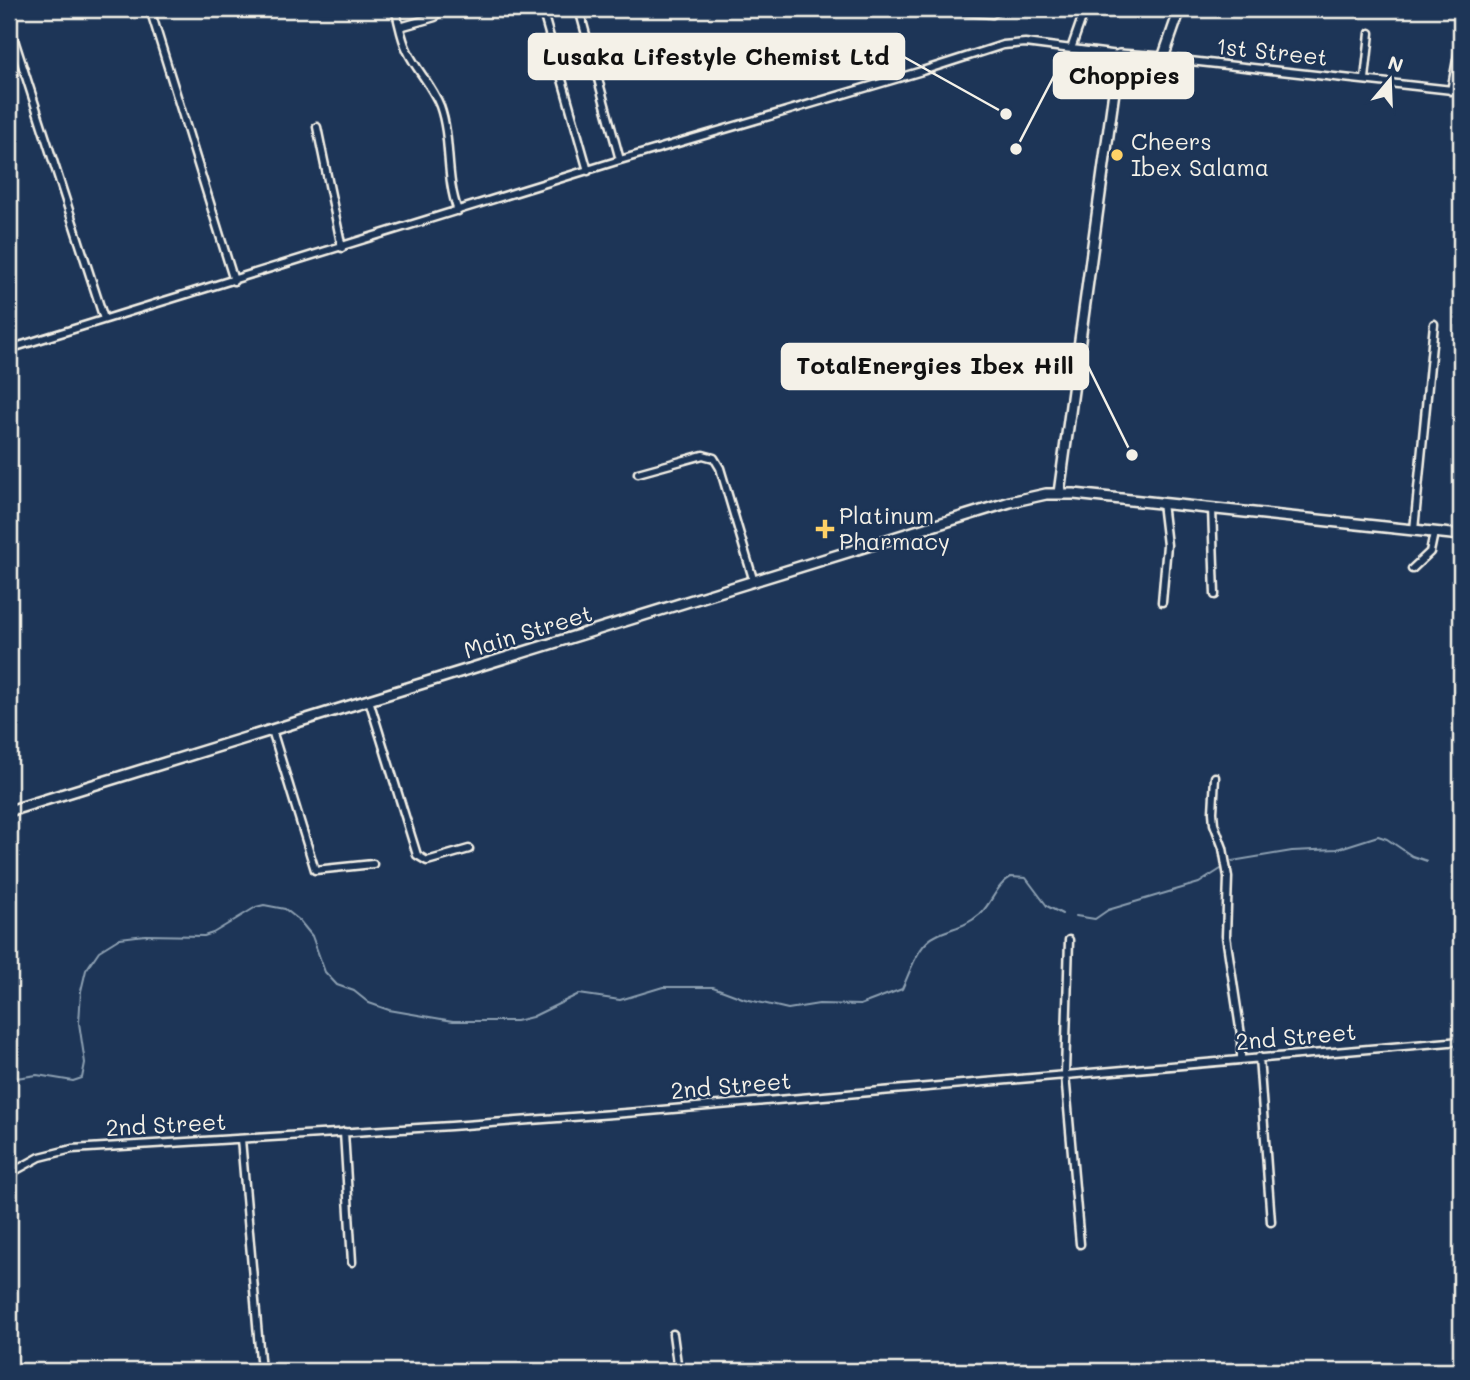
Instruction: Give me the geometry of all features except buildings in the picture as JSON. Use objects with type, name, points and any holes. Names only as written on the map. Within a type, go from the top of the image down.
[{"type":"main road","points":[[1059,493],[1119,55],[1163,58],[1181,9]]},
{"type":"main road","name":"Main Street","points":[[9,811],[1010,502],[1059,493],[1461,535]]},
{"type":"street","points":[[150,9],[234,281]]},
{"type":"street","points":[[395,9],[406,50],[424,75],[439,104],[444,123],[449,179],[458,211]]},
{"type":"street","points":[[400,27],[435,17],[437,9]]},
{"type":"street","points":[[542,9],[588,171]]},
{"type":"street","points":[[579,9],[620,160]]},
{"type":"street","points":[[933,9],[992,14],[1000,9]]},
{"type":"street","points":[[1071,48],[1085,9]]},
{"type":"street","points":[[9,24],[103,319]]},
{"type":"street","points":[[1365,79],[1370,33]]},
{"type":"street","points":[[1451,91],[1461,39]]},
{"type":"street","points":[[9,349],[1003,45],[1025,43],[1119,55]]},
{"type":"street","name":"1st Street","points":[[1163,58],[1461,91]]},
{"type":"street","points":[[317,127],[342,248]]},
{"type":"street","points":[[1414,530],[1434,324]]},
{"type":"street","points":[[638,473],[703,455],[715,458],[754,582]]},
{"type":"street","points":[[1162,503],[1167,545],[1162,602]]},
{"type":"street","points":[[1212,508],[1215,595]]},
{"type":"street","points":[[1412,569],[1430,552],[1434,533]]},
{"type":"street","points":[[369,700],[419,858],[432,860],[469,849]]},
{"type":"street","points":[[272,730],[315,870],[373,863]]},
{"type":"street","points":[[1215,777],[1213,812],[1227,869],[1226,936],[1241,1035],[1241,1059]]},
{"type":"street","points":[[1069,940],[1065,1074],[1080,1244]]},
{"type":"street","name":"2nd Street","points":[[9,1174],[40,1157],[72,1149],[626,1113],[1461,1041]]},
{"type":"street","points":[[1259,1058],[1271,1222]]},
{"type":"street","points":[[344,1132],[352,1262]]},
{"type":"street","points":[[241,1139],[261,1371]]},
{"type":"street","points":[[673,1334],[678,1371]]},
{"type":"waterway","points":[[1232,861],[1292,851],[1337,849],[1378,836],[1412,856],[1427,861]]},
{"type":"waterway","points":[[1076,916],[1095,919],[1108,910],[1199,883],[1224,867]]},
{"type":"waterway","points":[[9,1079],[37,1075],[73,1081],[82,1078],[85,1063],[79,1023],[81,991],[86,970],[99,951],[120,938],[145,935],[204,936],[264,905],[285,909],[299,920],[312,936],[325,972],[337,985],[354,991],[369,1003],[389,1010],[453,1021],[516,1021],[532,1017],[579,994],[620,1000],[663,987],[713,987],[745,999],[788,1009],[819,1004],[860,1005],[902,989],[924,945],[937,935],[974,919],[984,910],[1002,884],[1011,877],[1026,878],[1047,906],[1062,914]]},
{"type":"place","name":"Lusaka Lifestyle Chemist Ltd","points":[[1006,114]]},
{"type":"place","name":"Choppies","points":[[1016,149]]},
{"type":"place","name":"Cheers Ibex Salama","points":[[1117,155]]},
{"type":"place","name":"TotalEnergies Ibex Hill","points":[[1132,455]]},
{"type":"place","name":"Platinum Pharmacy","points":[[825,529]]}]
